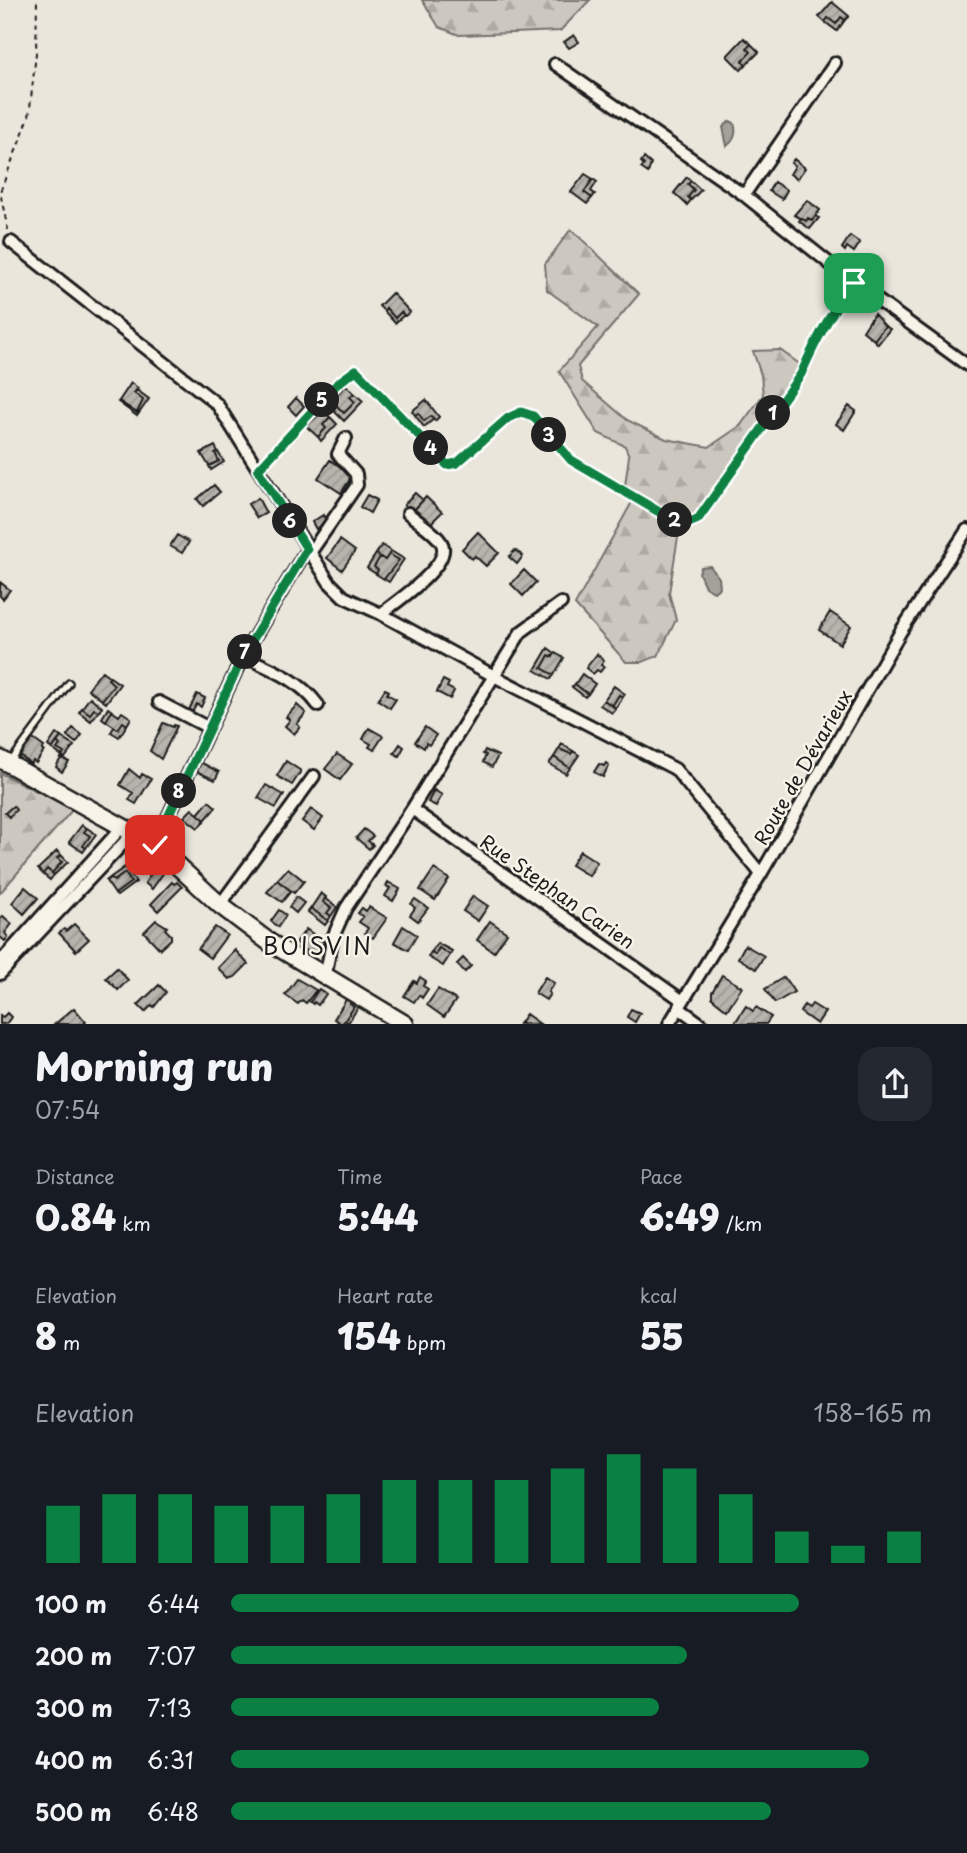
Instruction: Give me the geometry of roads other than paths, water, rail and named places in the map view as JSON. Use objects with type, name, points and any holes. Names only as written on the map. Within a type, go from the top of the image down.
[{"type":"main road","points":[[5,762],[155,845],[220,905],[269,942],[405,1024]]},
{"type":"street","points":[[744,195],[835,63]]},
{"type":"street","points":[[555,64],[744,195],[854,283],[967,365]]},
{"type":"street","points":[[11,242],[218,404],[309,551],[344,597],[675,769],[761,874]]},
{"type":"street","points":[[155,845],[243,656],[309,551],[357,485],[353,470],[338,454],[346,439]]},
{"type":"street","points":[[381,614],[434,570],[443,557],[444,550],[440,540],[408,513]]},
{"type":"street","name":"Route de Dévarieux","points":[[669,1024],[761,874],[901,631],[967,530]]},
{"type":"street","points":[[326,977],[338,922],[412,809],[521,632],[561,603]]},
{"type":"street","points":[[243,656],[288,677],[309,692],[318,705]]},
{"type":"street","points":[[159,702],[209,728]]},
{"type":"street","points":[[220,905],[314,776]]},
{"type":"street","name":"Rue Stephan Carien","points":[[412,809],[681,1005],[701,1024]]},
{"type":"street","points":[[0,962],[128,829]]},
{"type":"street","points":[[0,974],[128,829]]},
{"type":"lane","points":[[5,762],[69,683]]},
{"type":"district","name":"BOISVIN","points":[[318,945]]}]
